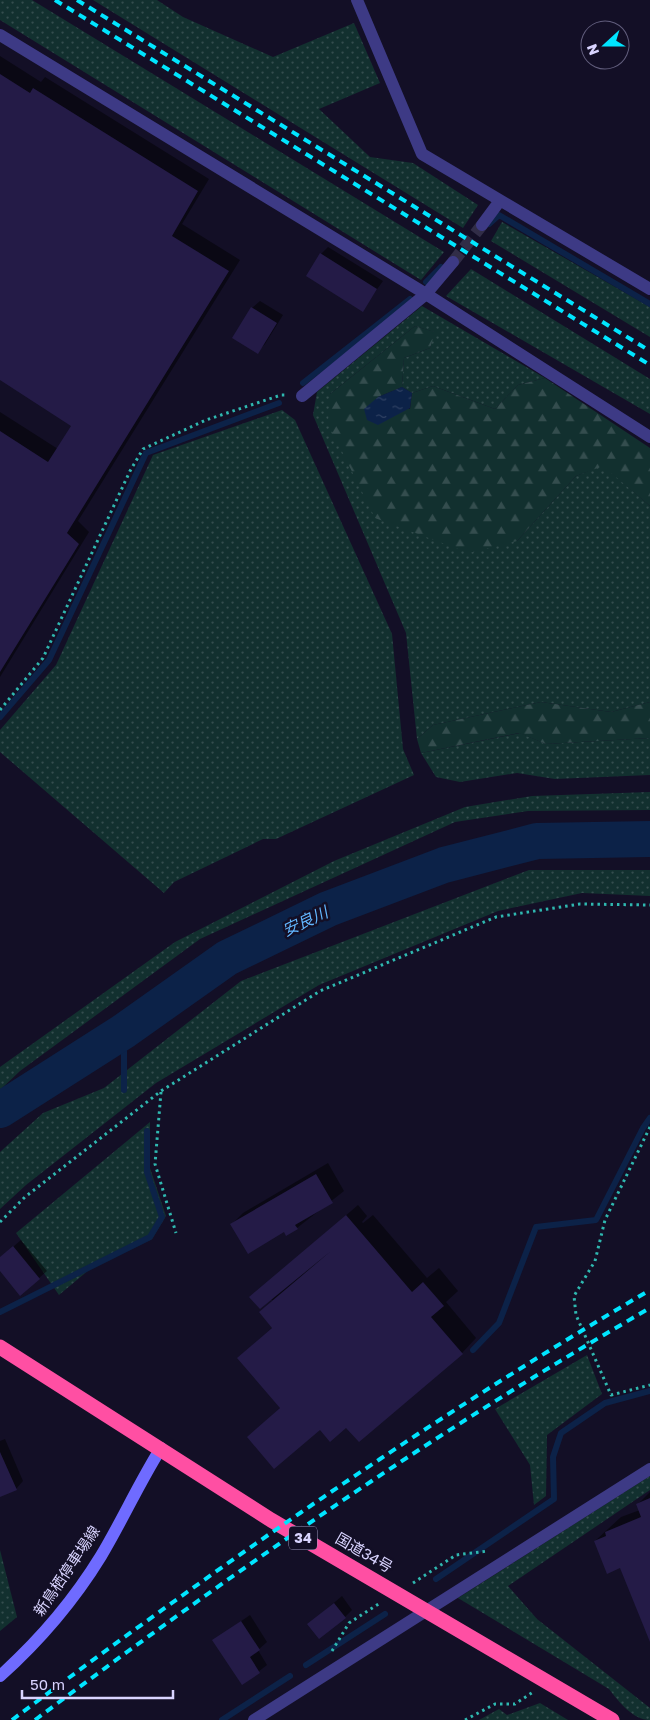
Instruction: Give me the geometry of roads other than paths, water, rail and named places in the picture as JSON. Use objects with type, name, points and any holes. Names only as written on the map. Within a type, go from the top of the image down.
[{"type":"highway","name":"国道34号","points":[[0,1347],[271,1520],[612,1720]]},
{"type":"main road","name":"新鳥栖停車場線","points":[[0,1676],[52,1624],[101,1556],[143,1476],[161,1448]]},
{"type":"street","points":[[356,0],[422,154],[499,202],[650,289]]},
{"type":"street","points":[[0,35],[426,294],[650,437]]},
{"type":"street","points":[[482,225],[499,202]]},
{"type":"street","points":[[302,396],[426,294],[453,262]]},
{"type":"street","points":[[254,1720],[650,1469]]},
{"type":"water","points":[[402,387],[412,393],[410,408],[378,425],[367,420],[364,409],[378,397]]},
{"type":"waterway","points":[[489,224],[499,215],[650,304]]},
{"type":"waterway","points":[[426,282],[441,267]]},
{"type":"waterway","points":[[303,383],[410,299]]},
{"type":"waterway","points":[[0,717],[49,660],[146,453],[279,403]]},
{"type":"waterway","name":"安良川","points":[[0,1110],[124,1031],[227,958],[328,909],[444,865],[537,841],[650,839]]},
{"type":"waterway","points":[[124,1031],[124,1090]]},
{"type":"waterway","points":[[473,1350],[499,1323],[536,1227],[596,1220],[643,1128],[650,1118]]},
{"type":"waterway","points":[[0,1312],[150,1237],[162,1217],[147,1172],[147,1131]]},
{"type":"waterway","points":[[436,1579],[554,1499],[553,1457],[561,1433],[605,1403],[650,1391]]},
{"type":"waterway","points":[[306,1665],[385,1614]]},
{"type":"waterway","points":[[222,1720],[290,1676]]},
{"type":"tunnel","points":[[453,262],[482,225]]},
{"type":"railway","points":[[55,0],[650,365]]},
{"type":"railway","points":[[77,0],[650,351]]},
{"type":"railway","points":[[12,1720],[167,1606],[325,1496],[486,1390],[650,1290]]},
{"type":"railway","points":[[35,1720],[260,1557],[414,1453],[491,1403],[650,1308]]}]
